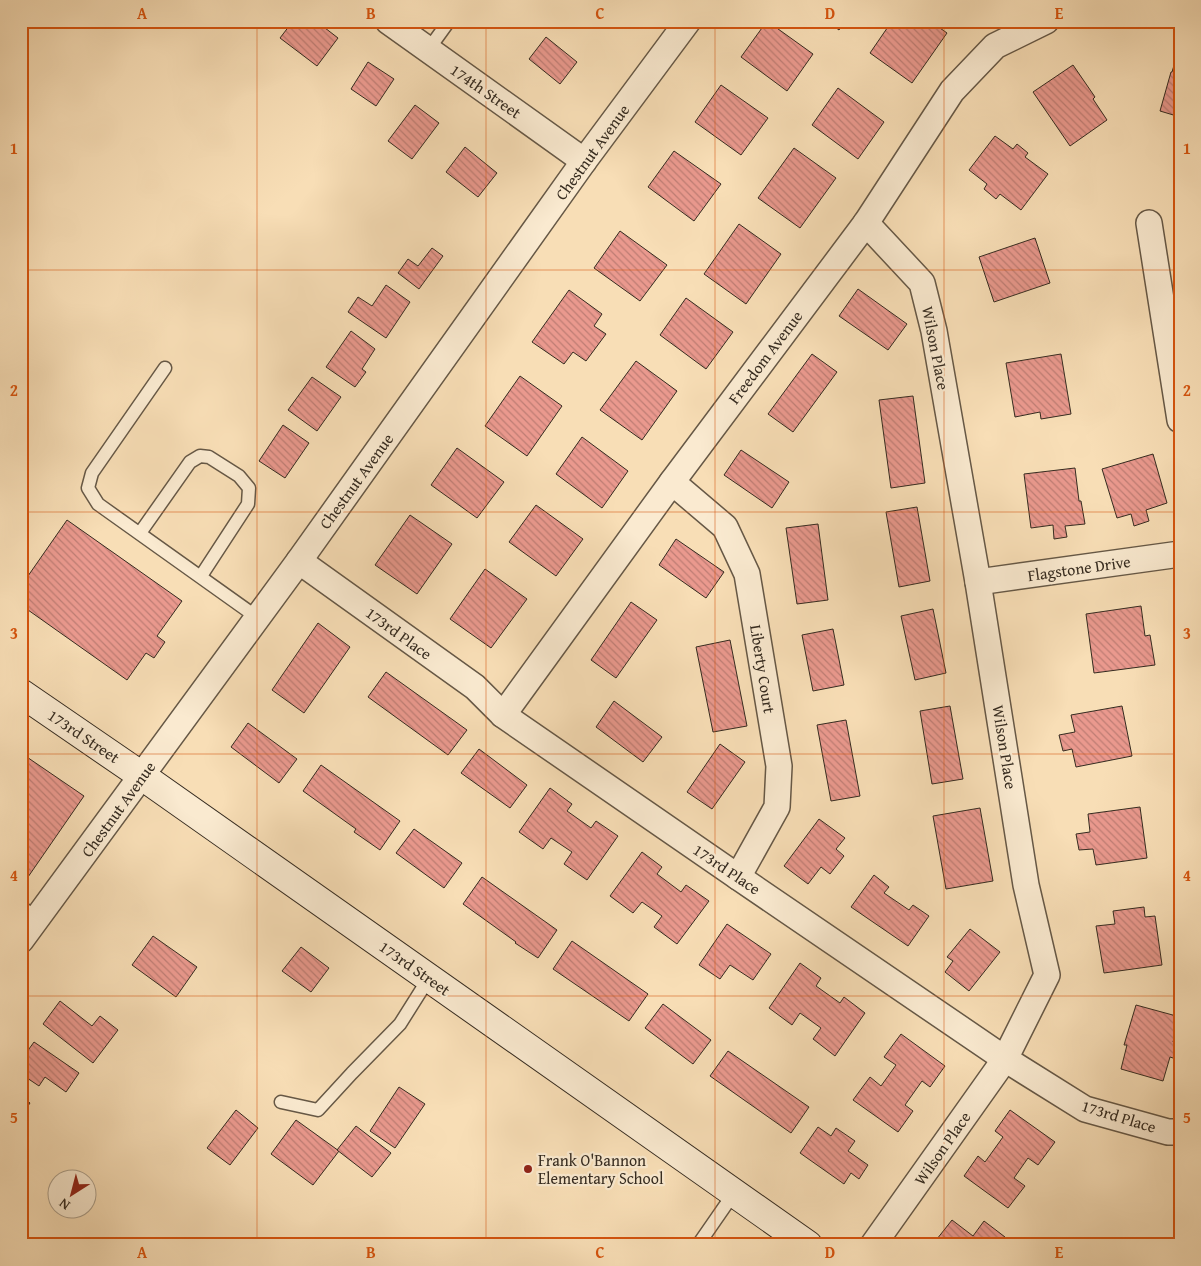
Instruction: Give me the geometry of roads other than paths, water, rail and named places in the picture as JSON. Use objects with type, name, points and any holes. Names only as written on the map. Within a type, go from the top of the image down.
[{"type":"street","name":"174th Street","points":[[388,21],[584,161]]},
{"type":"street","name":"Chestnut Avenue","points":[[21,940],[29,912],[142,776],[299,561],[584,161],[688,21]]},
{"type":"street","name":"Freedom Avenue","points":[[503,715],[672,482],[866,223],[952,91],[995,46],[1032,24]]},
{"type":"street","name":"Wilson Place","points":[[866,223],[922,283],[934,331],[978,582],[1026,885],[1047,975],[1005,1058],[874,1245]]},
{"type":"street","points":[[1149,223],[1180,420]]},
{"type":"street","name":"Liberty Court","points":[[672,482],[725,527],[747,574],[779,766],[776,807],[738,877]]},
{"type":"street","name":"Flagstone Drive","points":[[978,582],[1180,554]]},
{"type":"street","name":"173rd Place","points":[[299,561],[475,688],[503,715],[1005,1058],[1085,1109],[1168,1132],[1180,1132]]},
{"type":"street","name":"173rd Street","points":[[21,693],[142,776],[808,1245]]},
{"type":"lane","points":[[428,50],[449,21]]},
{"type":"lane","points":[[165,368],[92,473],[88,488],[98,504],[258,618]]},
{"type":"lane","points":[[140,533],[190,462],[200,456],[208,457],[239,476],[249,488],[248,504],[200,576]]},
{"type":"lane","points":[[281,1102],[318,1110],[400,1024],[429,978]]},
{"type":"lane","points":[[698,1245],[734,1193]]},
{"type":"place","name":"Frank O'Bannon Elementary School","points":[[528,1169]]}]
